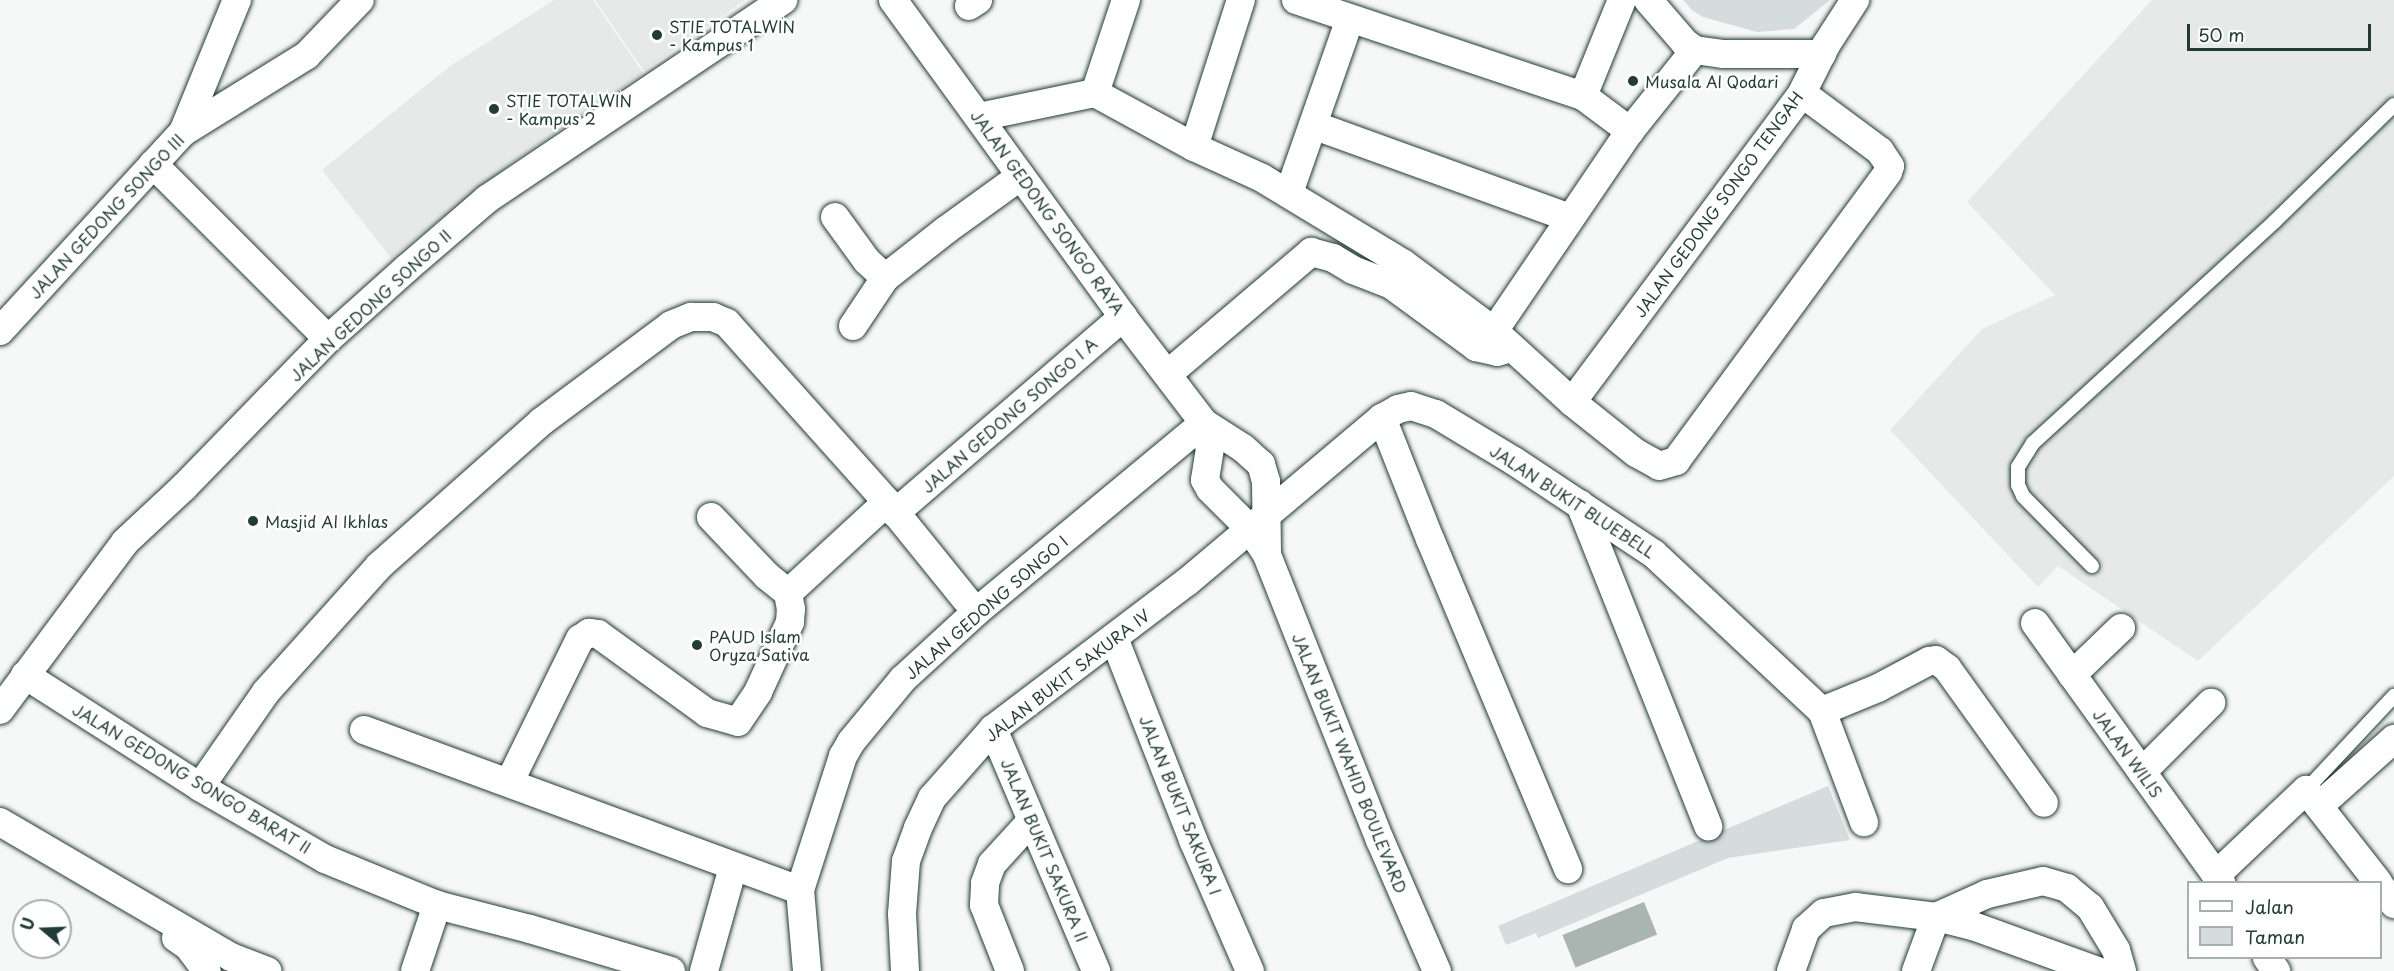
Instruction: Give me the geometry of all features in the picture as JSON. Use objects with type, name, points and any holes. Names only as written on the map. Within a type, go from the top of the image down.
[{"type":"street","points":[[183,132],[237,0]]},
{"type":"street","name":"JALAN GEDONG SONGO III","points":[[0,331],[183,132],[307,55],[360,0]]},
{"type":"street","name":"JALAN GEDONG SONGO II","points":[[0,710],[125,542],[184,487],[328,339],[487,199],[783,0]]},
{"type":"street","name":"JALAN GEDONG SONGO RAYA","points":[[893,0],[1123,317],[1169,374],[1204,423]]},
{"type":"street","points":[[1095,93],[1126,0]]},
{"type":"street","points":[[1194,147],[1241,0]]},
{"type":"street","points":[[1296,0],[1583,96],[1630,131]]},
{"type":"street","points":[[1583,96],[1622,0]]},
{"type":"street","points":[[1648,0],[1685,43],[1695,50],[1724,54],[1822,54]]},
{"type":"street","name":"JALAN GEDONG SONGO TENGAH","points":[[1572,402],[1802,93],[1822,54],[1855,0]]},
{"type":"street","points":[[1289,193],[1350,19]]},
{"type":"street","points":[[1169,374],[1311,252],[1333,258],[1353,270],[1390,284],[1476,347],[1497,352],[1502,339],[1570,218],[1630,131],[1695,50]]},
{"type":"street","points":[[979,117],[1095,93],[1194,147],[1289,193],[1404,264],[1502,339],[1572,402],[1636,453],[1659,466],[1676,461],[1888,172],[1890,166],[1880,151],[1802,93]]},
{"type":"street","points":[[1313,124],[1570,218]]},
{"type":"street","points":[[153,164],[328,339]]},
{"type":"street","points":[[853,326],[885,279],[946,230],[1021,176]]},
{"type":"street","points":[[835,217],[867,261],[885,279]]},
{"type":"street","points":[[200,787],[266,692],[379,566],[541,422],[671,326],[691,317],[713,317],[727,322],[891,508],[976,612]]},
{"type":"street","name":"JALAN GEDONG SONGO I A","points":[[788,593],[1123,317]]},
{"type":"street","name":"JALAN BUKIT BLUEBELL","points":[[1257,522],[1382,418],[1398,409],[1411,406],[1436,414],[1580,504],[1654,554],[1822,711],[1864,822]]},
{"type":"street","points":[[1382,418],[1430,539],[1569,869]]},
{"type":"street","points":[[1204,423],[1248,452],[1261,464],[1266,481],[1257,522]]},
{"type":"street","name":"JALAN BUKIT WAHID BOULEVARD","points":[[1204,423],[1210,448],[1205,480],[1210,489],[1257,522],[1267,555],[1380,840],[1437,971]]},
{"type":"street","name":"JALAN GEDONG SONGO I","points":[[807,971],[800,890],[843,756],[851,742],[903,678],[976,612],[1204,423]]},
{"type":"street","points":[[1580,504],[1708,826]]},
{"type":"street","points":[[510,783],[580,639],[589,633],[598,634],[707,712],[738,722],[758,693],[790,622],[791,609],[788,593],[767,576],[711,517]]},
{"type":"street","name":"JALAN BUKIT SAKURA IV","points":[[904,971],[902,914],[906,861],[932,798],[993,729],[1187,582],[1257,522]]},
{"type":"street","name":"JALAN WILIS","points":[[2035,623],[2219,879]]},
{"type":"street","points":[[2072,675],[2121,628]]},
{"type":"street","name":"JALAN BUKIT SAKURA I","points":[[1114,638],[1193,840],[1250,971]]},
{"type":"street","points":[[1822,711],[1878,688],[1929,661],[1936,660],[1947,668],[2044,803]]},
{"type":"street","name":"JALAN GEDONG SONGO BARAT II","points":[[25,675],[200,787],[325,859],[437,905],[530,929],[671,971]]},
{"type":"street","points":[[2142,772],[2211,703]]},
{"type":"street","name":"JALAN BUKIT SAKURA II","points":[[993,729],[1096,971]]},
{"type":"street","points":[[364,730],[800,890]]},
{"type":"street","points":[[2219,879],[2313,798],[2394,739]]},
{"type":"street","points":[[2313,798],[2377,881]]},
{"type":"street","points":[[1010,971],[984,905],[985,883],[992,864],[1032,820]]},
{"type":"street","points":[[0,822],[231,957],[267,971]]},
{"type":"street","points":[[70,861],[84,880],[95,890],[188,946],[207,971]]},
{"type":"street","points":[[704,971],[733,867]]},
{"type":"street","points":[[1916,971],[1936,917],[1986,894],[2043,882],[2067,888],[2090,907],[2116,950],[2122,971]]},
{"type":"street","points":[[2382,889],[2394,904]]},
{"type":"street","points":[[415,971],[437,905]]},
{"type":"street","points":[[1791,971],[1806,929],[1824,914],[1855,907],[1936,917],[1973,926],[2059,964],[2098,971]]},
{"type":"lane","points":[[2092,566],[2023,496],[2018,485],[2018,467],[2033,443],[2275,221],[2394,105]]},
{"type":"lane","points":[[2313,798],[2394,696]]},
{"type":"shaded area","name":"STIE TOTALWIN - Kampus 2","points":[[554,0],[593,0],[643,73],[512,163],[391,258],[322,170],[450,66]]},
{"type":"shaded area","name":"STIE TOTALWIN - Kampus 1","points":[[595,0],[745,0],[644,71]]},
{"type":"shaded area","points":[[2152,0],[2394,0],[2394,476],[2198,661],[2058,566],[2038,587],[1890,430],[1982,329],[2055,295],[1967,202]]},
{"type":"shaded area","points":[[1644,902],[1657,934],[1576,967],[1562,935]]},
{"type":"green space","points":[[1683,0],[1830,0],[1794,29],[1757,32],[1703,17],[1693,11]]},
{"type":"green space","points":[[1936,638],[1943,650],[1830,715],[1823,703]]},
{"type":"green space","points":[[1828,786],[1850,840],[1728,858],[1538,938],[1536,933],[1506,945],[1498,926]]},
{"type":"place","name":"STIE TOTALWIN - Kampus 1","points":[[657,35]]},
{"type":"place","name":"Musala Al Qodari","points":[[1633,81]]},
{"type":"place","name":"STIE TOTALWIN - Kampus 2","points":[[494,109]]},
{"type":"place","name":"Masjid Al Ikhlas","points":[[253,521]]},
{"type":"place","name":"PAUD Islam Oryza Sativa","points":[[697,645]]}]
